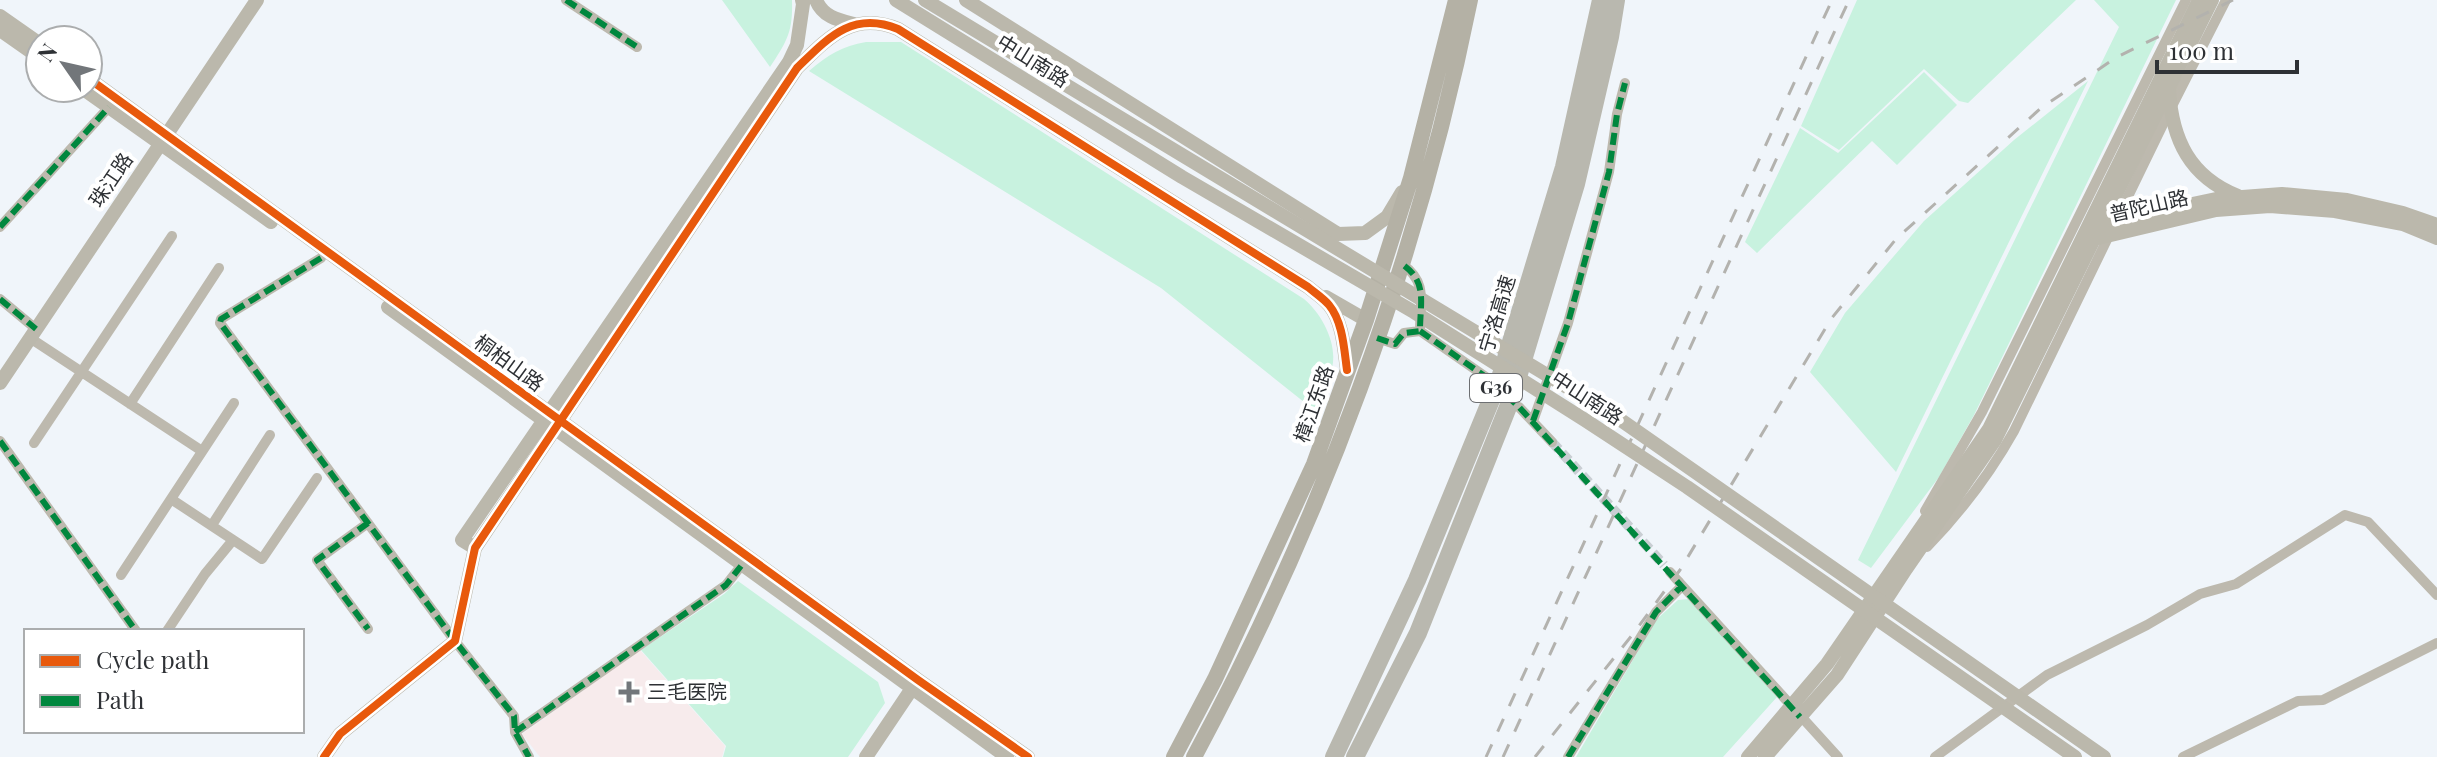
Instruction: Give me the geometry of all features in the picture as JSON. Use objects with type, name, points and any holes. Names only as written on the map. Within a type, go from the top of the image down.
[{"type":"highway","name":"宁洛高速","points":[[1334,757],[1417,580],[1500,378],[1564,167],[1601,0]]},
{"type":"highway","name":"宁洛高速","points":[[1355,757],[1418,633],[1512,397],[1576,184],[1616,0]]},
{"type":"main road","name":"樟江东路","points":[[1174,757],[1215,679],[1314,464],[1366,320],[1411,178],[1456,0]]},
{"type":"main road","name":"樟江东路","points":[[1194,757],[1289,560],[1333,457],[1377,338],[1402,264],[1458,60],[1470,0]]},
{"type":"street","name":"珠江路","points":[[0,383],[257,0]]},
{"type":"street","points":[[566,0],[637,47]]},
{"type":"street","points":[[552,420],[789,62],[797,45],[802,0]]},
{"type":"street","points":[[816,0],[819,8],[832,18],[857,25]]},
{"type":"street","name":"中山南路","points":[[896,0],[1182,177],[1414,312],[1585,420],[1687,487],[2071,755]]},
{"type":"street","name":"中山南路","points":[[925,0],[1615,416],[2104,757]]},
{"type":"street","points":[[966,0],[1338,234],[1365,233],[1387,217],[1411,178]]},
{"type":"street","points":[[2085,232],[2186,0]]},
{"type":"street","points":[[1765,757],[1827,664],[1902,565],[1989,429],[2199,0]]},
{"type":"street","points":[[1902,565],[1944,530],[2004,450],[2168,87],[2212,0]]},
{"type":"street","points":[[2118,219],[2226,0]]},
{"type":"street","points":[[0,16],[24,33]]},
{"type":"street","points":[[324,757],[340,734],[455,641],[475,548],[462,540],[552,420],[797,68],[840,29],[857,25],[889,25],[898,29],[1308,287],[1366,320]]},
{"type":"street","points":[[0,30],[24,47]]},
{"type":"street","points":[[1533,421],[1568,323],[1609,172],[1625,83]]},
{"type":"street","points":[[2168,87],[2170,110],[2184,152],[2199,173],[2220,189],[2242,197]]},
{"type":"street","name":"桐柏山路","points":[[104,91],[321,258],[552,420],[741,566],[915,685],[1028,757]]},
{"type":"street","name":"桐柏山路","points":[[104,103],[162,138],[552,420],[915,685],[1007,757]]},
{"type":"street","points":[[0,227],[109,107]]},
{"type":"street","name":"普陀山路","points":[[2106,229],[2118,219],[2216,199],[2282,194],[2347,200],[2403,213],[2437,225]]},
{"type":"street","name":"普陀山路","points":[[2085,232],[2216,210],[2270,206],[2348,214],[2403,224],[2437,238]]},
{"type":"street","points":[[34,443],[172,236]]},
{"type":"street","points":[[321,258],[221,319],[220,323],[514,716],[515,732],[529,757]]},
{"type":"street","points":[[1402,264],[1415,273],[1420,283],[1420,331]]},
{"type":"street","points":[[130,404],[219,268]]},
{"type":"street","points":[[1308,287],[1329,304],[1335,315],[1343,338],[1347,370]]},
{"type":"street","points":[[0,299],[33,333],[81,372],[202,451]]},
{"type":"street","points":[[1377,338],[1395,344],[1404,333],[1420,331],[1486,377]]},
{"type":"street","points":[[121,575],[234,403]]},
{"type":"street","points":[[1519,407],[1552,442]]},
{"type":"street","points":[[212,525],[270,435]]},
{"type":"street","points":[[0,441],[135,629]]},
{"type":"street","points":[[171,499],[262,559],[317,478]]},
{"type":"street","points":[[1935,757],[2047,675],[2147,625],[2200,594],[2236,584],[2345,515],[2368,522],[2437,595]]},
{"type":"street","points":[[368,523],[317,560],[368,629]]},
{"type":"street","points":[[168,629],[205,574],[233,540]]},
{"type":"street","points":[[515,732],[726,585],[741,566]]},
{"type":"street","points":[[1667,569],[1838,757]]},
{"type":"street","points":[[1568,757],[1656,612],[1680,584]]},
{"type":"street","points":[[2183,757],[2298,701],[2323,700],[2437,643]]},
{"type":"street","points":[[866,757],[915,685]]},
{"type":"street","points":[[1748,757],[1795,712]]},
{"type":"street","points":[[2076,738],[2114,757]]},
{"type":"shaded area","name":"三毛医院","points":[[640,650],[725,746],[722,757],[540,757],[522,734]]},
{"type":"green space","points":[[722,0],[792,0],[788,36],[770,67]]},
{"type":"green space","points":[[1857,0],[2076,0],[1968,103],[1959,101],[1924,69],[1839,150],[1801,126]]},
{"type":"green space","points":[[2094,0],[2176,0],[1974,415],[1939,477],[1871,568],[1858,560],[2119,27]]},
{"type":"green space","points":[[866,42],[901,42],[1304,299],[1322,321],[1333,349],[1331,373],[1314,410],[1161,288],[809,71],[836,52]]},
{"type":"green space","points":[[1924,72],[1957,105],[1897,165],[1872,141],[1757,253],[1745,242],[1800,128],[1838,153]]},
{"type":"green space","points":[[2088,81],[1896,472],[1810,372],[1845,313],[1924,221],[2014,140]]},
{"type":"green space","points":[[738,581],[878,682],[885,703],[848,757],[723,757],[726,746],[641,650],[724,594]]},
{"type":"green space","points":[[1689,599],[1777,697],[1723,757],[1576,757],[1657,619],[1678,600]]},
{"type":"tunnel","points":[[1552,442],[1664,565]]},
{"type":"railway","points":[[1486,757],[1832,0]]},
{"type":"railway","points":[[1503,757],[1849,0]]},
{"type":"railway","points":[[1535,757],[1680,570],[1831,319],[1896,239],[2041,108],[2117,57],[2233,0]]},
{"type":"marked path","points":[[566,0],[637,47]]},
{"type":"marked path","points":[[1533,421],[1568,323],[1609,172],[1625,83]]},
{"type":"marked path","points":[[0,227],[109,107]]},
{"type":"marked path","points":[[321,258],[221,319],[220,323],[514,716],[515,732],[529,757]]},
{"type":"marked path","points":[[1377,338],[1395,344],[1404,333],[1420,331],[1419,285],[1402,264]]},
{"type":"marked path","points":[[0,299],[36,329]]},
{"type":"marked path","points":[[1420,331],[1486,377],[1519,407],[1800,717]]},
{"type":"marked path","points":[[0,441],[135,629]]},
{"type":"marked path","points":[[368,523],[317,560],[368,629]]},
{"type":"marked path","points":[[515,732],[726,585],[741,566]]},
{"type":"marked path","points":[[1568,757],[1656,612],[1682,586]]},
{"type":"cycle path","points":[[324,757],[340,734],[455,641],[475,548],[797,68],[830,38],[854,25],[882,24],[898,29],[1308,287],[1334,312],[1342,336],[1347,370]]},
{"type":"cycle path","points":[[104,90],[1028,757]]},
{"type":"place","name":"三毛医院","points":[[629,692]]}]
